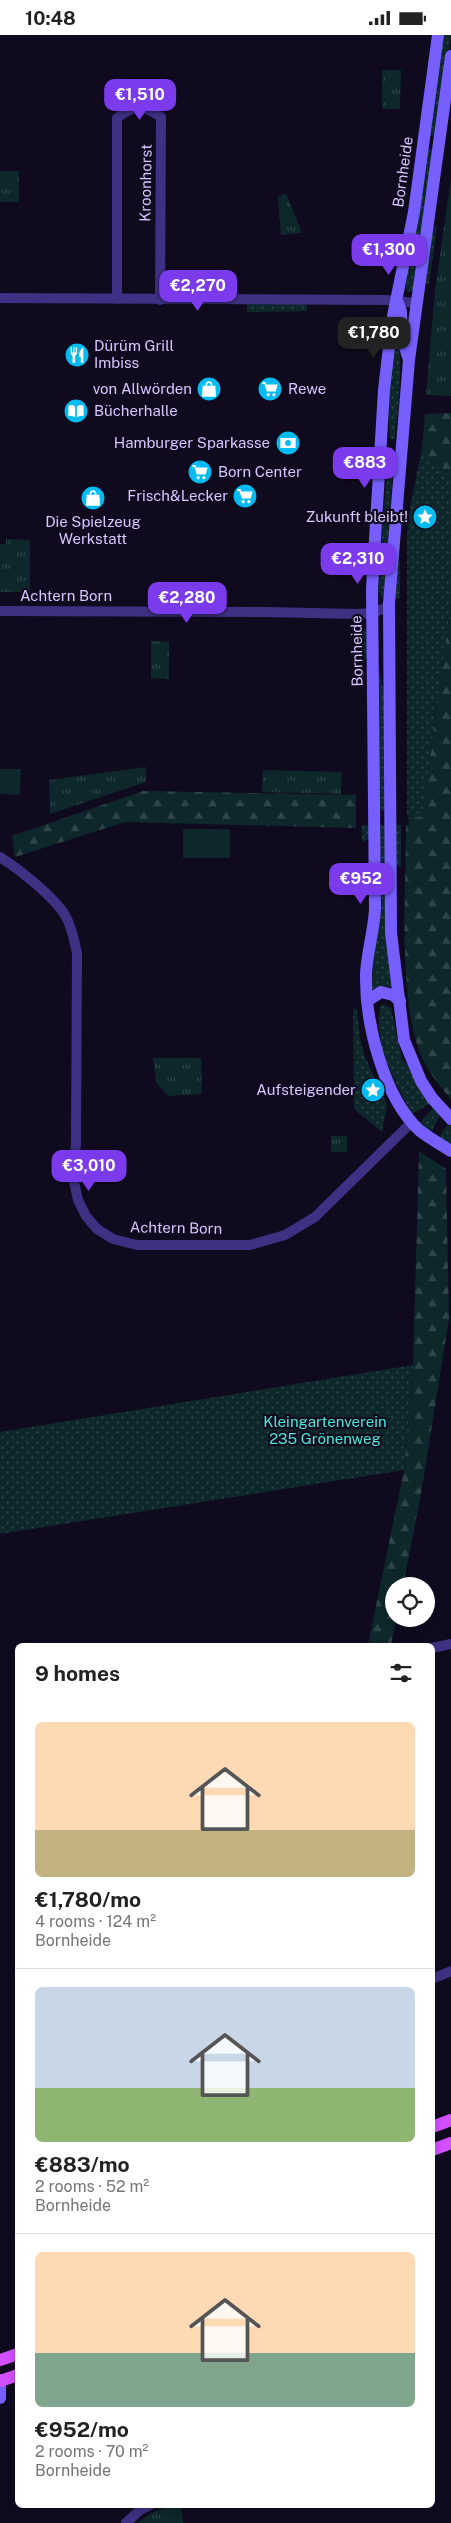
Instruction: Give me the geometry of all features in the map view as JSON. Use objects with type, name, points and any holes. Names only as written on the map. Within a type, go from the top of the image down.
[{"type":"main road","points":[[435,2126],[451,2120]]},
{"type":"main road","points":[[435,2149],[451,2143]]},
{"type":"main road","points":[[0,2360],[15,2355]]},
{"type":"main road","points":[[0,2381],[15,2376]]},
{"type":"street","name":"Bornheide","points":[[438,35],[414,212],[392,321],[384,390],[372,589],[375,909],[367,964],[367,1001],[370,1029],[386,1076],[412,1122],[426,1135],[451,1151]]},
{"type":"street","points":[[451,56],[408,360],[389,607],[391,686],[390,913],[404,1040],[412,1061],[432,1097],[451,1119]]},
{"type":"street","name":"Kroonhorst","points":[[118,299],[117,119],[130,109],[149,108],[162,117],[160,300]]},
{"type":"street","points":[[0,298],[397,301],[416,303]]},
{"type":"street","points":[[397,301],[402,312],[402,339],[408,360]]},
{"type":"street","points":[[389,607],[373,613],[391,686]]},
{"type":"street","name":"Achtern Born","points":[[0,611],[373,613]]},
{"type":"street","name":"Achtern Born","points":[[0,857],[45,893],[64,914],[71,928],[76,953],[76,1142],[74,1182],[78,1200],[86,1216],[97,1229],[113,1239],[137,1245],[250,1245],[276,1238],[299,1228],[315,1217],[412,1122]]},
{"type":"street","points":[[367,1001],[375,994],[387,992],[400,1001]]},
{"type":"street","points":[[435,1647],[451,1644]]},
{"type":"street","points":[[435,1978],[451,1971]]},
{"type":"street","points":[[0,2381],[0,2398]]},
{"type":"street","points":[[126,2523],[144,2508]]},
{"type":"green space","points":[[441,35],[451,35],[437,137],[428,135]]},
{"type":"green space","points":[[382,70],[401,70],[400,109],[382,109]]},
{"type":"green space","points":[[426,149],[435,150],[413,291],[408,292],[406,287]]},
{"type":"green space","points":[[0,171],[19,171],[19,202],[0,202]]},
{"type":"green space","points":[[451,178],[451,396],[426,395],[435,290]]},
{"type":"green space","points":[[286,193],[302,233],[281,235],[278,197]]},
{"type":"green space","points":[[437,226],[429,285],[425,281],[432,228]]},
{"type":"green space","points":[[247,303],[307,304],[307,311],[247,312]]},
{"type":"green space","points":[[395,338],[400,357],[400,386],[395,439],[390,439],[388,404]]},
{"type":"green space","points":[[451,413],[451,480],[422,448],[425,414]]},
{"type":"green space","points":[[422,448],[451,480],[451,603],[422,817],[407,816],[407,536],[410,507]]},
{"type":"green space","points":[[388,454],[394,455],[384,596],[381,597],[378,591]]},
{"type":"green space","points":[[6,539],[30,540],[30,592],[0,592],[0,544],[6,544]]},
{"type":"green space","points":[[398,562],[400,562],[400,599],[395,599]]},
{"type":"green space","points":[[451,603],[451,1100],[424,1062],[415,1039],[406,980],[405,913],[406,825],[410,825],[407,816],[422,817]]},
{"type":"green space","points":[[363,626],[368,635],[370,656],[361,662]]},
{"type":"green space","points":[[151,641],[169,642],[169,679],[151,678]]},
{"type":"green space","points":[[378,662],[388,716],[387,811],[379,810]]},
{"type":"green space","points":[[146,767],[146,782],[50,814],[49,780]]},
{"type":"green space","points":[[0,769],[21,769],[20,795],[0,794]]},
{"type":"green space","points":[[263,770],[342,772],[341,794],[262,792]]},
{"type":"green space","points":[[143,791],[356,795],[356,828],[125,822],[15,857],[12,836]]},
{"type":"green space","points":[[362,825],[372,825],[372,837],[362,842]]},
{"type":"green space","points":[[379,825],[387,825],[395,988],[384,986],[372,989]]},
{"type":"green space","points":[[394,825],[401,825],[401,867],[394,864]]},
{"type":"green space","points":[[183,829],[230,829],[230,858],[183,858]]},
{"type":"green space","points":[[383,1004],[391,1008],[402,1059],[411,1068],[431,1103],[412,1114],[392,1076],[383,1050],[379,1022],[380,1007]]},
{"type":"green space","points":[[353,1009],[357,1009],[360,1039],[365,1057],[387,1104],[382,1132],[354,1109]]},
{"type":"green space","points":[[153,1058],[201,1058],[202,1094],[168,1096],[156,1082]]},
{"type":"green space","points":[[434,1107],[441,1114],[430,1134],[419,1123]]},
{"type":"green space","points":[[448,1122],[451,1125],[451,1144],[439,1138]]},
{"type":"green space","points":[[331,1136],[347,1136],[347,1152],[331,1152]]},
{"type":"green space","points":[[419,1151],[446,1169],[449,1319],[421,1494],[405,1577],[385,1577],[385,1627],[394,1627],[391,1643],[368,1643],[404,1470],[413,1365]]},
{"type":"green space","name":"Kleingartenverein 235 Grönenweg","points":[[413,1365],[404,1470],[0,1534],[0,1432]]},
{"type":"green space","points":[[164,2508],[181,2508],[183,2523],[137,2523],[151,2513]]},
{"type":"place","name":"Dürüm Grill Imbiss","points":[[77,355]]},
{"type":"place","name":"von Allwörden","points":[[209,389]]},
{"type":"place","name":"Rewe","points":[[270,389]]},
{"type":"place","name":"Bücherhalle","points":[[76,411]]},
{"type":"place","name":"Hamburger Sparkasse","points":[[288,443]]},
{"type":"place","name":"Born Center","points":[[200,472]]},
{"type":"place","name":"Frisch&Lecker","points":[[245,496]]},
{"type":"place","name":"Die Spielzeug Werkstatt","points":[[93,498]]},
{"type":"place","name":"Zukunft bleibt!","points":[[425,517]]},
{"type":"place","name":"Aufsteigender","points":[[373,1090]]}]
